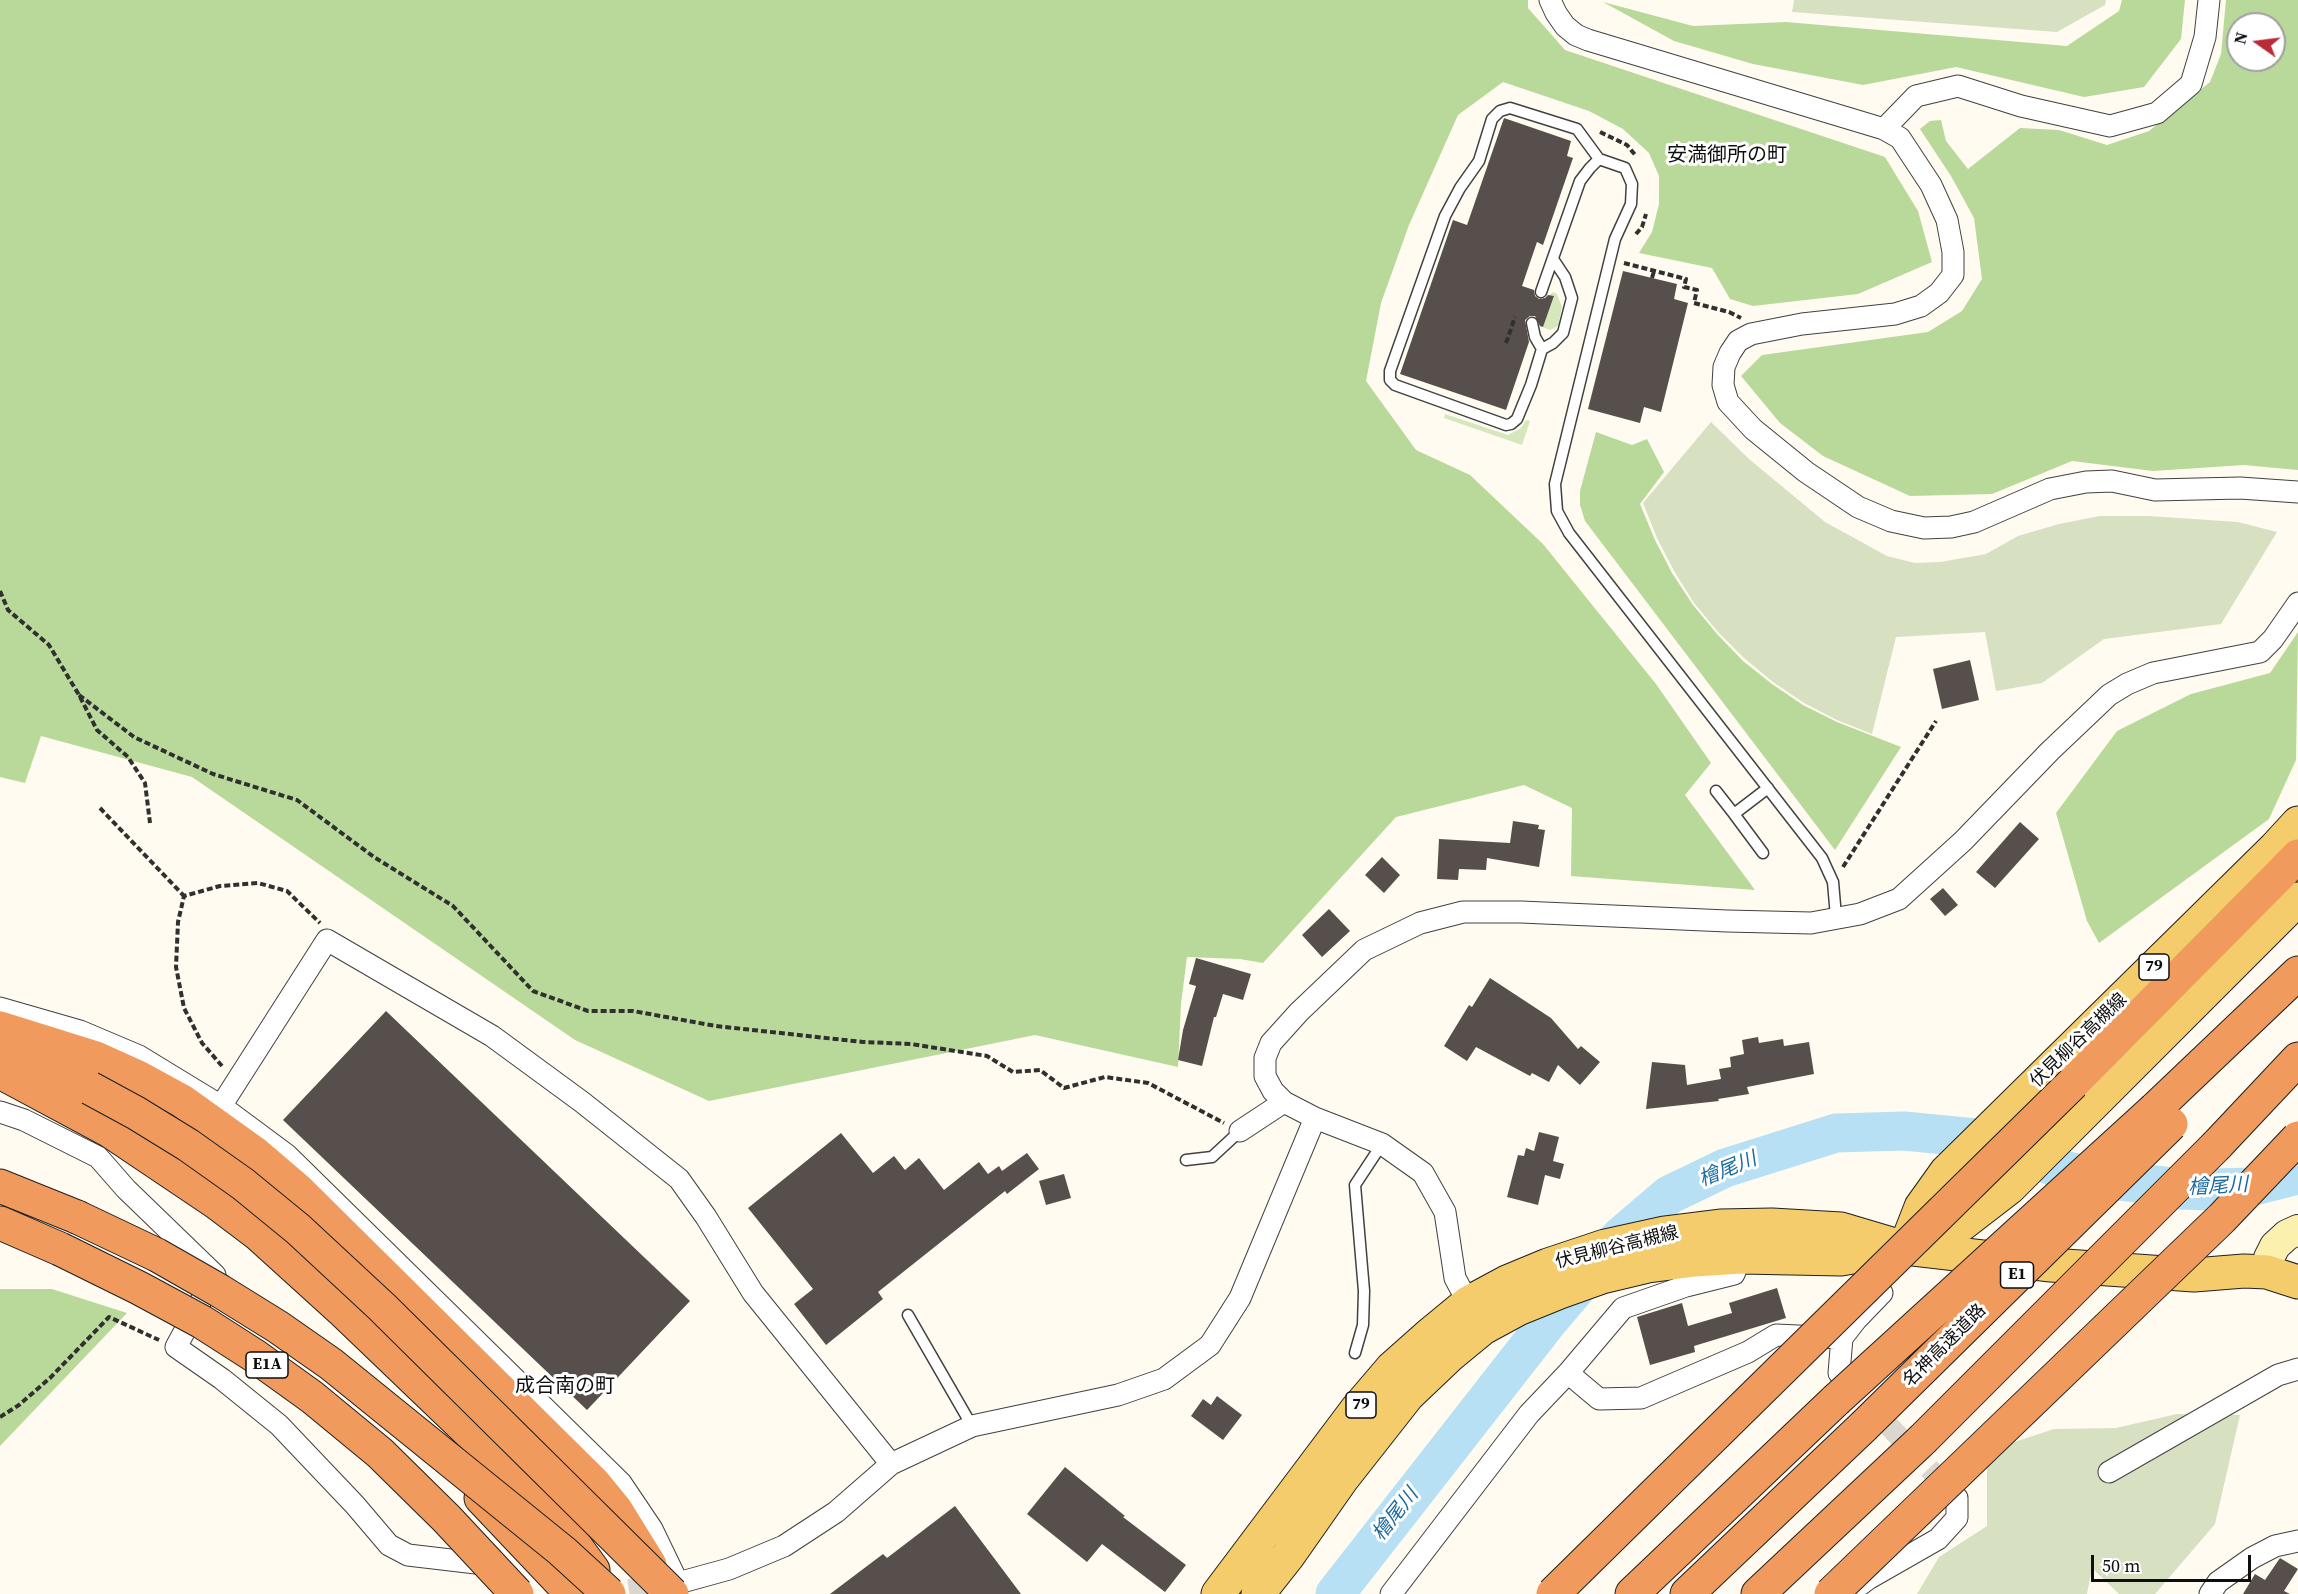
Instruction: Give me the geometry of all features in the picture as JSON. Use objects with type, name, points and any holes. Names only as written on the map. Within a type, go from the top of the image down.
[{"type":"highway","points":[[1553,1594],[2073,1083],[2298,856]]},
{"type":"highway","points":[[1632,1594],[1838,1387],[2163,1116],[2298,973]]},
{"type":"highway","name":"名神高速道路","points":[[1687,1594],[1864,1426],[2163,1116],[2298,990]]},
{"type":"highway","points":[[0,1028],[96,1058],[138,1077],[182,1101],[256,1154],[297,1190],[594,1483],[623,1520],[666,1594]]},
{"type":"highway","points":[[0,1042],[136,1113],[188,1145],[243,1184],[298,1229],[407,1332],[672,1594]]},
{"type":"highway","points":[[1758,1594],[1922,1440],[2217,1145],[2298,1059]]},
{"type":"highway","points":[[0,1060],[90,1088]]},
{"type":"highway","points":[[0,1072],[120,1137],[208,1196],[258,1234],[344,1312],[535,1495],[561,1526],[609,1594]]},
{"type":"highway","points":[[1832,1594],[2222,1218],[2298,1138]]},
{"type":"highway","name":"E1A","points":[[0,1186],[77,1217],[157,1255],[278,1326],[331,1364],[433,1446]]},
{"type":"highway","name":"E1A","points":[[0,1223],[60,1249],[160,1299],[202,1322],[255,1356],[312,1397],[380,1453],[447,1519]]},
{"type":"highway","points":[[433,1446],[562,1551],[609,1594]]},
{"type":"highway","points":[[433,1446],[572,1594]]},
{"type":"highway","points":[[447,1519],[506,1594]]},
{"type":"highway","points":[[447,1519],[517,1594]]},
{"type":"main road","name":"伏見柳谷高槻線","points":[[1905,1248],[1921,1207],[1946,1172],[2298,823]]},
{"type":"main road","name":"伏見柳谷高槻線","points":[[1218,1594],[1357,1409],[1392,1368],[1476,1316],[1518,1309],[1602,1277],[1648,1266],[1695,1260],[1741,1257],[1841,1259],[1905,1248],[1961,1225],[2009,1188],[2298,899]]},
{"type":"main road","name":"伏見柳谷高槻線","points":[[1258,1594],[1288,1556],[1342,1479],[1408,1395],[1449,1356],[1476,1316],[1507,1282],[1548,1265],[1605,1246],[1720,1226],[1772,1225],[1840,1229],[1905,1248],[2051,1265],[2194,1275],[2244,1271],[2267,1272],[2298,1282]]},
{"type":"main road","points":[[2267,1272],[2269,1258],[2275,1246],[2287,1235],[2298,1230]]},
{"type":"street","points":[[1550,0],[1565,26],[1576,35],[1588,40],[1884,129],[1900,138],[1931,185],[1947,220],[1953,252],[1953,275],[1939,292],[1921,306],[1895,314],[1766,330],[1751,334],[1738,341],[1724,367],[1723,385],[1728,402],[1753,429],[1806,472],[1858,507],[1891,520],[1924,528],[1950,527],[1974,522],[2050,489],[2086,482],[2112,481],[2155,490],[2240,488],[2298,492]]},
{"type":"street","points":[[1884,129],[1916,96],[1958,86],[2021,106],[2110,126],[2157,113],[2191,84],[2205,37],[2209,0]]},
{"type":"street","points":[[1476,1316],[1455,1278],[1445,1212],[1423,1173],[1382,1144],[1315,1118],[1284,1102],[1273,1091],[1265,1076],[1265,1058],[1271,1043],[1299,1012],[1364,950],[1420,923],[1463,912],[1521,912],[1781,923],[1811,923],[1860,914],[1899,899],[1963,842],[2109,694],[2153,673],[2260,652],[2273,639],[2298,603]]},
{"type":"street","points":[[221,1106],[327,940],[492,1036],[582,1102],[679,1179],[753,1293],[891,1464]]},
{"type":"street","points":[[0,1008],[80,1031],[139,1056],[221,1106],[287,1155],[621,1483],[652,1529],[678,1582],[729,1569],[784,1546],[836,1512],[891,1464],[972,1426],[1118,1395],[1164,1379],[1210,1345],[1240,1298],[1315,1118]]},
{"type":"street","points":[[1240,1131],[1284,1102]]},
{"type":"street","points":[[0,1112],[24,1120],[98,1157],[126,1189],[215,1275],[176,1347],[222,1379],[279,1425],[355,1505],[389,1545],[408,1555],[501,1566],[519,1578],[529,1594]]},
{"type":"street","points":[[1838,1387],[1842,1338],[1892,1282],[1905,1248]]},
{"type":"street","points":[[1391,1594],[1529,1414],[1568,1373],[1623,1308],[1686,1286],[1734,1274],[1741,1257]]},
{"type":"street","points":[[1568,1373],[1599,1399],[1641,1398],[1748,1352],[1776,1335],[1842,1338]]},
{"type":"street","points":[[2109,1472],[2278,1375],[2298,1369]]},
{"type":"street","points":[[1848,1594],[1938,1539],[1957,1518],[1957,1498]]},
{"type":"street","points":[[2210,1594],[2218,1582],[2252,1558],[2275,1546],[2298,1541]]},
{"type":"lane","points":[[1553,259],[1565,277],[1572,298],[1563,333],[1553,343],[1542,349],[1531,385],[1517,419],[1512,424],[1506,424],[1406,389],[1395,385],[1390,380],[1390,371],[1445,216],[1479,160],[1492,119],[1500,111],[1510,108],[1577,129],[1599,159],[1625,168],[1632,184],[1630,204],[1615,239],[1555,484],[1557,511],[1569,533],[1822,858],[1833,882],[1836,917]]},
{"type":"lane","points":[[1541,292],[1580,181],[1599,159]]},
{"type":"lane","points":[[1532,323],[1535,337],[1542,349]]},
{"type":"lane","points":[[1734,814],[1768,788]]},
{"type":"lane","points":[[1716,791],[1763,853]]},
{"type":"lane","points":[[1186,1161],[1212,1157],[1240,1131]]},
{"type":"lane","points":[[1355,1353],[1363,1325],[1364,1291],[1355,1185],[1382,1144]]},
{"type":"lane","points":[[908,1315],[972,1426]]},
{"type":"path","points":[[1624,254],[1622,263],[1686,279],[1684,287],[1697,290],[1694,303],[1730,312]]},
{"type":"path","points":[[1652,278],[1654,271]]},
{"type":"path","points":[[1506,343],[1515,317]]},
{"type":"path","points":[[0,591],[8,610],[49,645],[97,730],[128,757],[145,783],[150,823]]},
{"type":"path","points":[[79,695],[134,737],[213,774],[297,800],[374,857],[453,906],[533,991],[588,1011],[633,1011],[716,1026],[863,1042],[911,1044],[987,1056],[1012,1072],[1040,1070],[1064,1088],[1105,1077],[1148,1083],[1240,1131]]},
{"type":"path","points":[[1847,860],[1936,722]]},
{"type":"path","points":[[100,808],[184,896]]},
{"type":"path","points":[[184,896],[220,886],[258,883],[287,891],[319,919],[327,940]]},
{"type":"path","points":[[184,896],[178,922],[176,967],[184,1008],[202,1043],[236,1082]]},
{"type":"path","points":[[0,1417],[19,1406],[51,1378],[109,1317],[176,1347]]},
{"type":"green space","points":[[0,0],[1528,0],[1528,8],[1565,50],[1885,157],[1918,211],[1932,262],[1858,294],[1753,306],[1730,299],[1712,268],[1639,253],[1652,232],[1659,204],[1659,176],[1649,153],[1623,129],[1589,111],[1503,82],[1458,115],[1409,225],[1381,303],[1366,381],[1416,450],[1470,475],[1543,544],[1656,684],[1711,763],[1685,795],[1755,890],[1571,876],[1572,808],[1524,785],[1396,817],[1263,963],[1240,959],[1187,957],[1181,1004],[1178,1067],[1035,1035],[709,1101],[575,1040],[192,777],[41,736],[25,783],[0,777]]},
{"type":"green space","points":[[1794,0],[2106,0],[2105,5],[2057,32],[1792,12]]},
{"type":"green space","points":[[2122,0],[2185,0],[2181,39],[2144,87],[2084,97],[1956,67],[1863,85],[1753,64],[1674,41],[1603,2],[1693,26],[1786,22],[2067,46],[2119,11]]},
{"type":"green space","points":[[2226,0],[2298,0],[2298,470],[2244,465],[2153,471],[2072,461],[1992,494],[1910,496],[1823,456],[1780,423],[1741,376],[1762,355],[1928,332],[1962,311],[1982,279],[1974,218],[1951,176],[1920,129],[1930,121],[1941,120],[1946,141],[1968,169],[2020,128],[2059,130],[2107,145],[2149,131],[2210,82],[2221,54]]},
{"type":"green space","points":[[1553,292],[1557,294],[1562,307],[1558,326],[1550,330],[1540,326],[1543,327],[1554,297],[1549,295]]},
{"type":"green space","points":[[1445,414],[1508,435],[1521,428],[1526,420],[1530,421],[1522,445],[1444,418]]},
{"type":"green space","points":[[1711,422],[1749,459],[1825,522],[1887,556],[1915,563],[1940,562],[1986,554],[2018,536],[2059,524],[2100,516],[2149,516],[2238,522],[2277,532],[2221,624],[2104,639],[2042,683],[1996,691],[1985,632],[1896,637],[1872,734],[1804,703],[1773,682],[1718,632],[1694,603],[1674,571],[1643,503]]},
{"type":"green space","points":[[1596,432],[1632,445],[1647,439],[1664,472],[1640,504],[1655,540],[1672,573],[1693,605],[1743,661],[1803,705],[1837,722],[1901,747],[1835,850],[1585,521],[1580,505],[1580,491]]},
{"type":"green space","points":[[2298,632],[2296,760],[2269,819],[2099,943],[2087,921],[2056,813],[2117,731],[2191,694],[2270,673]]},
{"type":"green space","points":[[0,1289],[52,1289],[127,1313],[0,1446]]},
{"type":"green space","points":[[2177,1414],[2240,1415],[2215,1524],[2155,1594],[2119,1594],[2092,1568],[2087,1594],[1917,1594],[1939,1557],[1987,1526],[1987,1451],[2054,1429],[2116,1428]]},
{"type":"building","points":[[1504,118],[1571,141],[1567,156],[1573,158],[1543,245],[1537,242],[1522,286],[1534,290],[1535,296],[1539,299],[1548,295],[1554,296],[1543,327],[1540,326],[1535,316],[1530,316],[1525,320],[1529,342],[1506,410],[1400,374],[1453,220],[1467,225]]},
{"type":"building","points":[[1623,271],[1677,284],[1674,299],[1688,303],[1661,412],[1644,407],[1640,423],[1588,409]]},
{"type":"building","points":[[1970,660],[1979,700],[1942,709],[1933,669]]},
{"type":"building","points":[[1513,821],[1539,825],[1538,829],[1545,830],[1539,867],[1487,858],[1486,870],[1459,869],[1458,880],[1437,879],[1439,839],[1510,843]]},
{"type":"building","points":[[2020,822],[2039,839],[1995,888],[1976,872]]},
{"type":"building","points":[[1382,857],[1400,875],[1384,893],[1365,875]]},
{"type":"building","points":[[1943,888],[1958,905],[1945,916],[1930,899]]},
{"type":"building","points":[[1329,909],[1350,931],[1322,957],[1302,935]]},
{"type":"building","points":[[1196,958],[1251,974],[1243,1000],[1223,994],[1216,1017],[1214,1017],[1202,1066],[1178,1060],[1183,1030],[1196,986],[1189,984]]},
{"type":"building","points":[[1490,978],[1551,1018],[1578,1049],[1581,1046],[1600,1062],[1580,1085],[1558,1065],[1549,1082],[1532,1073],[1530,1076],[1476,1047],[1467,1061],[1444,1046],[1469,1005],[1472,1007]]},
{"type":"building","points":[[386,1011],[690,1301],[587,1410],[283,1120]]},
{"type":"building","points":[[1758,1037],[1759,1043],[1783,1039],[1784,1046],[1809,1042],[1814,1074],[1747,1087],[1749,1094],[1718,1099],[1719,1101],[1646,1109],[1652,1062],[1685,1065],[1687,1085],[1721,1079],[1719,1069],[1731,1067],[1730,1057],[1744,1054],[1742,1040]]},
{"type":"building","points":[[1539,1132],[1559,1137],[1553,1161],[1564,1164],[1560,1179],[1545,1175],[1538,1205],[1507,1197],[1518,1155],[1524,1156],[1526,1148],[1534,1151]]},
{"type":"building","points":[[841,1133],[873,1173],[894,1156],[905,1170],[919,1158],[944,1190],[979,1162],[988,1174],[999,1166],[1002,1171],[1027,1153],[1039,1169],[1007,1194],[1005,1191],[878,1292],[883,1299],[826,1345],[794,1304],[813,1289],[748,1208]]},
{"type":"building","points":[[1064,1174],[1071,1198],[1046,1205],[1039,1181]]},
{"type":"building","points":[[1777,1288],[1786,1318],[1694,1346],[1695,1352],[1650,1365],[1637,1317],[1682,1303],[1688,1326],[1732,1313],[1729,1303]]},
{"type":"building","points":[[1217,1396],[1242,1415],[1223,1440],[1191,1416],[1203,1399],[1211,1405]]},
{"type":"building","points":[[1065,1467],[1125,1516],[1123,1517],[1186,1565],[1165,1592],[1102,1544],[1087,1562],[1027,1514]]},
{"type":"building","points":[[955,1506],[1021,1594],[830,1594],[883,1554],[887,1558]]},
{"type":"building","points":[[2280,1558],[2298,1569],[2284,1591],[2290,1594],[2243,1594],[2255,1574],[2265,1580]]},
{"type":"waterway","name":"檜尾川","points":[[1335,1594],[1550,1319],[1621,1236],[1669,1195],[1725,1168],[1836,1133],[1904,1131],[1986,1139],[2025,1157],[2068,1171],[2180,1190],[2210,1191],[2215,1188],[2250,1187],[2298,1175]]},
{"type":"tunnel","points":[[1844,1378],[1952,1493]]},
{"type":"tunnel","points":[[598,1594],[668,1584]]},
{"type":"district","name":"安満御所の町","points":[[1727,156]]},
{"type":"district","name":"成合南の町","points":[[565,1387]]}]
